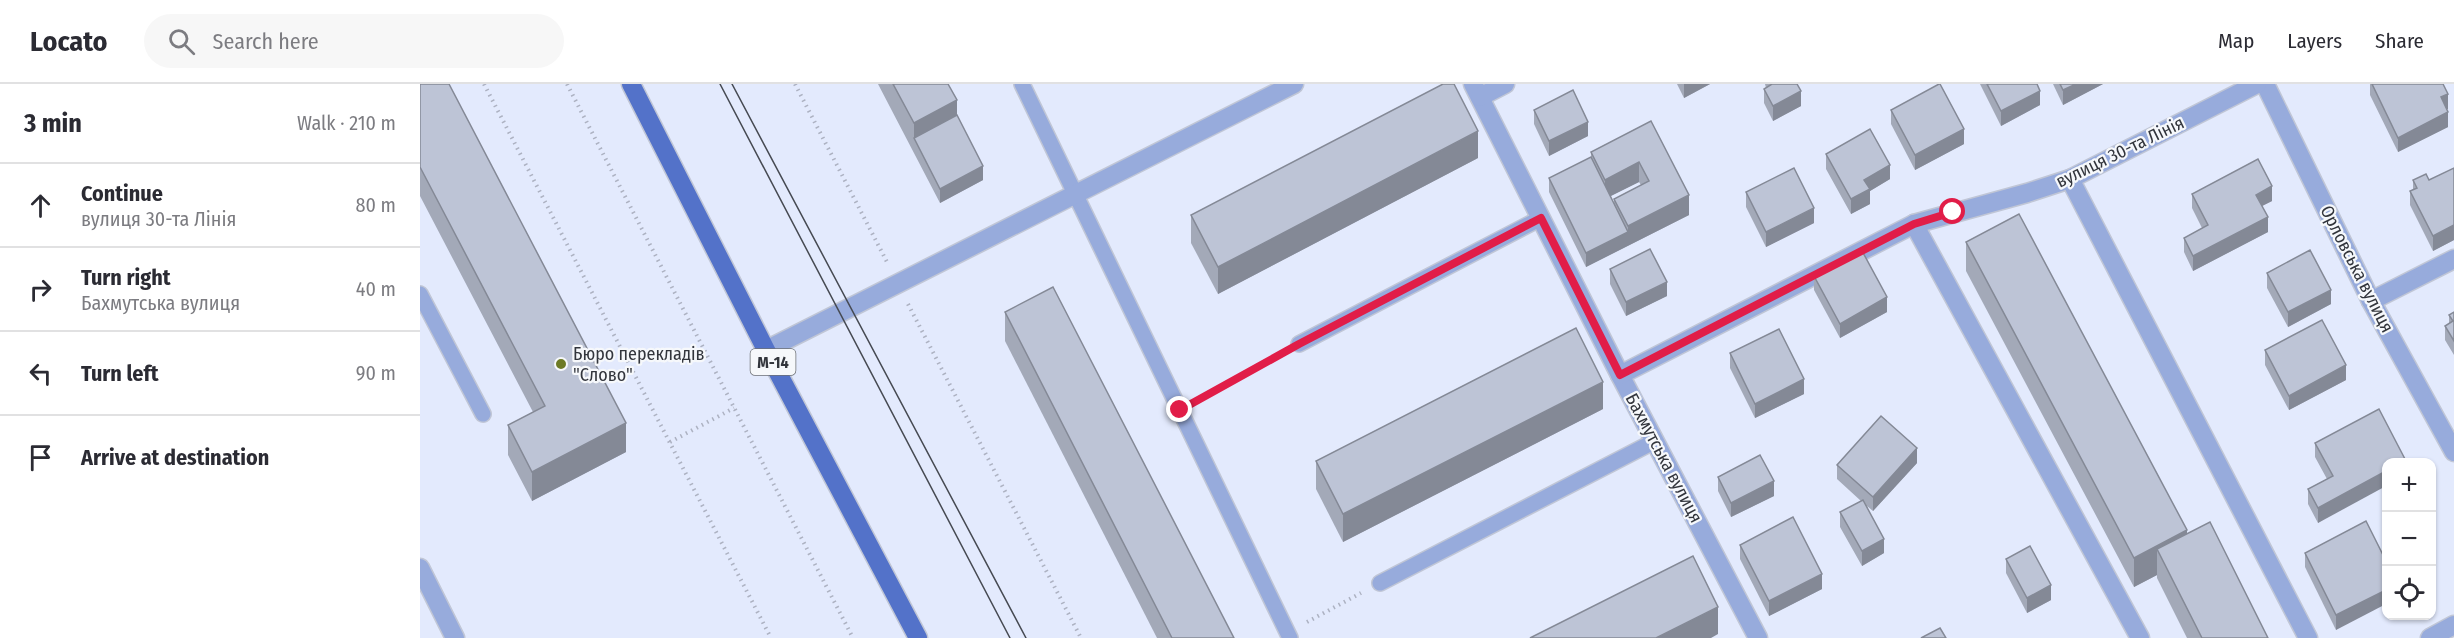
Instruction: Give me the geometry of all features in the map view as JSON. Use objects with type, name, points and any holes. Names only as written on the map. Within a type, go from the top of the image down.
[{"type":"main road","name":"М-14","points":[[631,84],[766,350],[918,638]]},
{"type":"street","points":[[766,350],[1294,84]]},
{"type":"street","points":[[1476,91],[1505,84]]},
{"type":"street","name":"вулиця 30-та Лінія","points":[[1620,375],[1914,224],[2027,194],[2070,178],[2257,84]]},
{"type":"street","name":"Орловська вулиця","points":[[2265,84],[2371,301],[2454,452]]},
{"type":"street","name":"Бахмутська вулиця","points":[[1476,91],[1620,375],[1758,638]]},
{"type":"street","points":[[2070,178],[2308,638]]},
{"type":"street","points":[[1914,224],[2140,638]]},
{"type":"street","points":[[2371,301],[2454,259]]},
{"type":"street","points":[[420,568],[455,638]]},
{"type":"street","points":[[2430,638],[2454,625]]},
{"type":"lane","points":[[1023,84],[1289,635]]},
{"type":"lane","points":[[1299,344],[1541,218]]},
{"type":"lane","points":[[420,294],[483,414]]},
{"type":"lane","points":[[1380,583],[1655,441]]},
{"type":"path","points":[[484,84],[771,638]]},
{"type":"path","points":[[567,84],[854,638]]},
{"type":"path","points":[[795,84],[1081,638]]},
{"type":"path","points":[[1180,410],[1299,344]]},
{"type":"path","points":[[670,442],[734,408]]},
{"type":"path","points":[[1289,635],[1380,583]]},
{"type":"building","points":[[420,84],[449,84],[626,423],[532,472],[508,425],[545,406],[420,167]]},
{"type":"building","points":[[893,84],[948,84],[957,100],[914,123]]},
{"type":"building","points":[[1443,84],[1454,84],[1478,131],[1218,267],[1191,215]]},
{"type":"building","points":[[1772,84],[1797,84],[1801,91],[1773,106],[1764,89]]},
{"type":"building","points":[[1939,84],[1964,129],[1915,155],[1891,110]]},
{"type":"building","points":[[1987,84],[2037,84],[2040,91],[2001,111]]},
{"type":"building","points":[[2060,84],[2076,84],[2063,90]]},
{"type":"building","points":[[2372,84],[2443,84],[2448,94],[2441,97],[2448,112],[2398,138]]},
{"type":"building","points":[[1573,90],[1588,122],[1549,141],[1534,110]]},
{"type":"building","points":[[957,115],[983,166],[940,189],[914,138]]},
{"type":"building","points":[[1651,121],[1689,195],[1628,226],[1614,199],[1649,181],[1639,162],[1605,180],[1591,152]]},
{"type":"building","points":[[1870,129],[1890,165],[1864,180],[1870,189],[1851,199],[1826,154]]},
{"type":"building","points":[[1591,157],[1628,232],[1586,253],[1549,178]]},
{"type":"building","points":[[2258,159],[2272,186],[2256,195],[2268,217],[2193,256],[2184,238],[2208,225],[2192,194]]},
{"type":"building","points":[[1794,168],[1814,208],[1766,232],[1746,192]]},
{"type":"building","points":[[2454,168],[2454,225],[2433,236],[2410,191],[2417,188],[2413,180],[2426,174],[2429,180]]},
{"type":"building","points":[[2019,214],[2187,530],[2134,558],[1966,242]]},
{"type":"building","points":[[1650,249],[1667,282],[1626,302],[1610,269]]},
{"type":"building","points":[[1861,249],[1887,297],[1840,324],[1814,276]]},
{"type":"building","points":[[2310,250],[2331,290],[2288,312],[2267,273]]},
{"type":"building","points":[[1053,287],[1234,638],[1172,638],[1005,312]]},
{"type":"building","points":[[2454,312],[2454,341],[2445,326],[2453,321],[2449,315]]},
{"type":"building","points":[[2322,320],[2346,365],[2289,396],[2265,350]]},
{"type":"building","points":[[1576,328],[1603,382],[1343,514],[1316,461]]},
{"type":"building","points":[[1779,329],[1804,379],[1755,404],[1730,353]]},
{"type":"building","points":[[2379,409],[2404,458],[2382,458],[2382,473],[2318,508],[2308,489],[2333,476],[2315,443]]},
{"type":"building","points":[[1881,416],[1917,448],[1873,497],[1837,465]]},
{"type":"building","points":[[1760,455],[1774,481],[1731,503],[1718,477]]},
{"type":"building","points":[[1863,500],[1884,539],[1862,551],[1840,512]]},
{"type":"building","points":[[1793,517],[1822,574],[1769,601],[1740,545]]},
{"type":"building","points":[[2366,521],[2382,553],[2382,592],[2336,615],[2305,553]]},
{"type":"building","points":[[2210,522],[2268,638],[2202,638],[2157,549]]},
{"type":"building","points":[[2030,546],[2051,585],[2027,598],[2006,559]]},
{"type":"building","points":[[1693,556],[1718,607],[1656,638],[1530,638]]},
{"type":"building","points":[[1940,628],[1946,638],[1921,638]]},
{"type":"tram line","points":[[720,84],[1010,638]]},
{"type":"tram line","points":[[732,84],[1026,638]]},
{"type":"place","name":"Бюро перекладів \"Слово\"","points":[[561,364]]},
{"type":"route","points":[[1180,410],[1299,344],[1541,218],[1620,375],[1914,224],[1953,212]]}]
